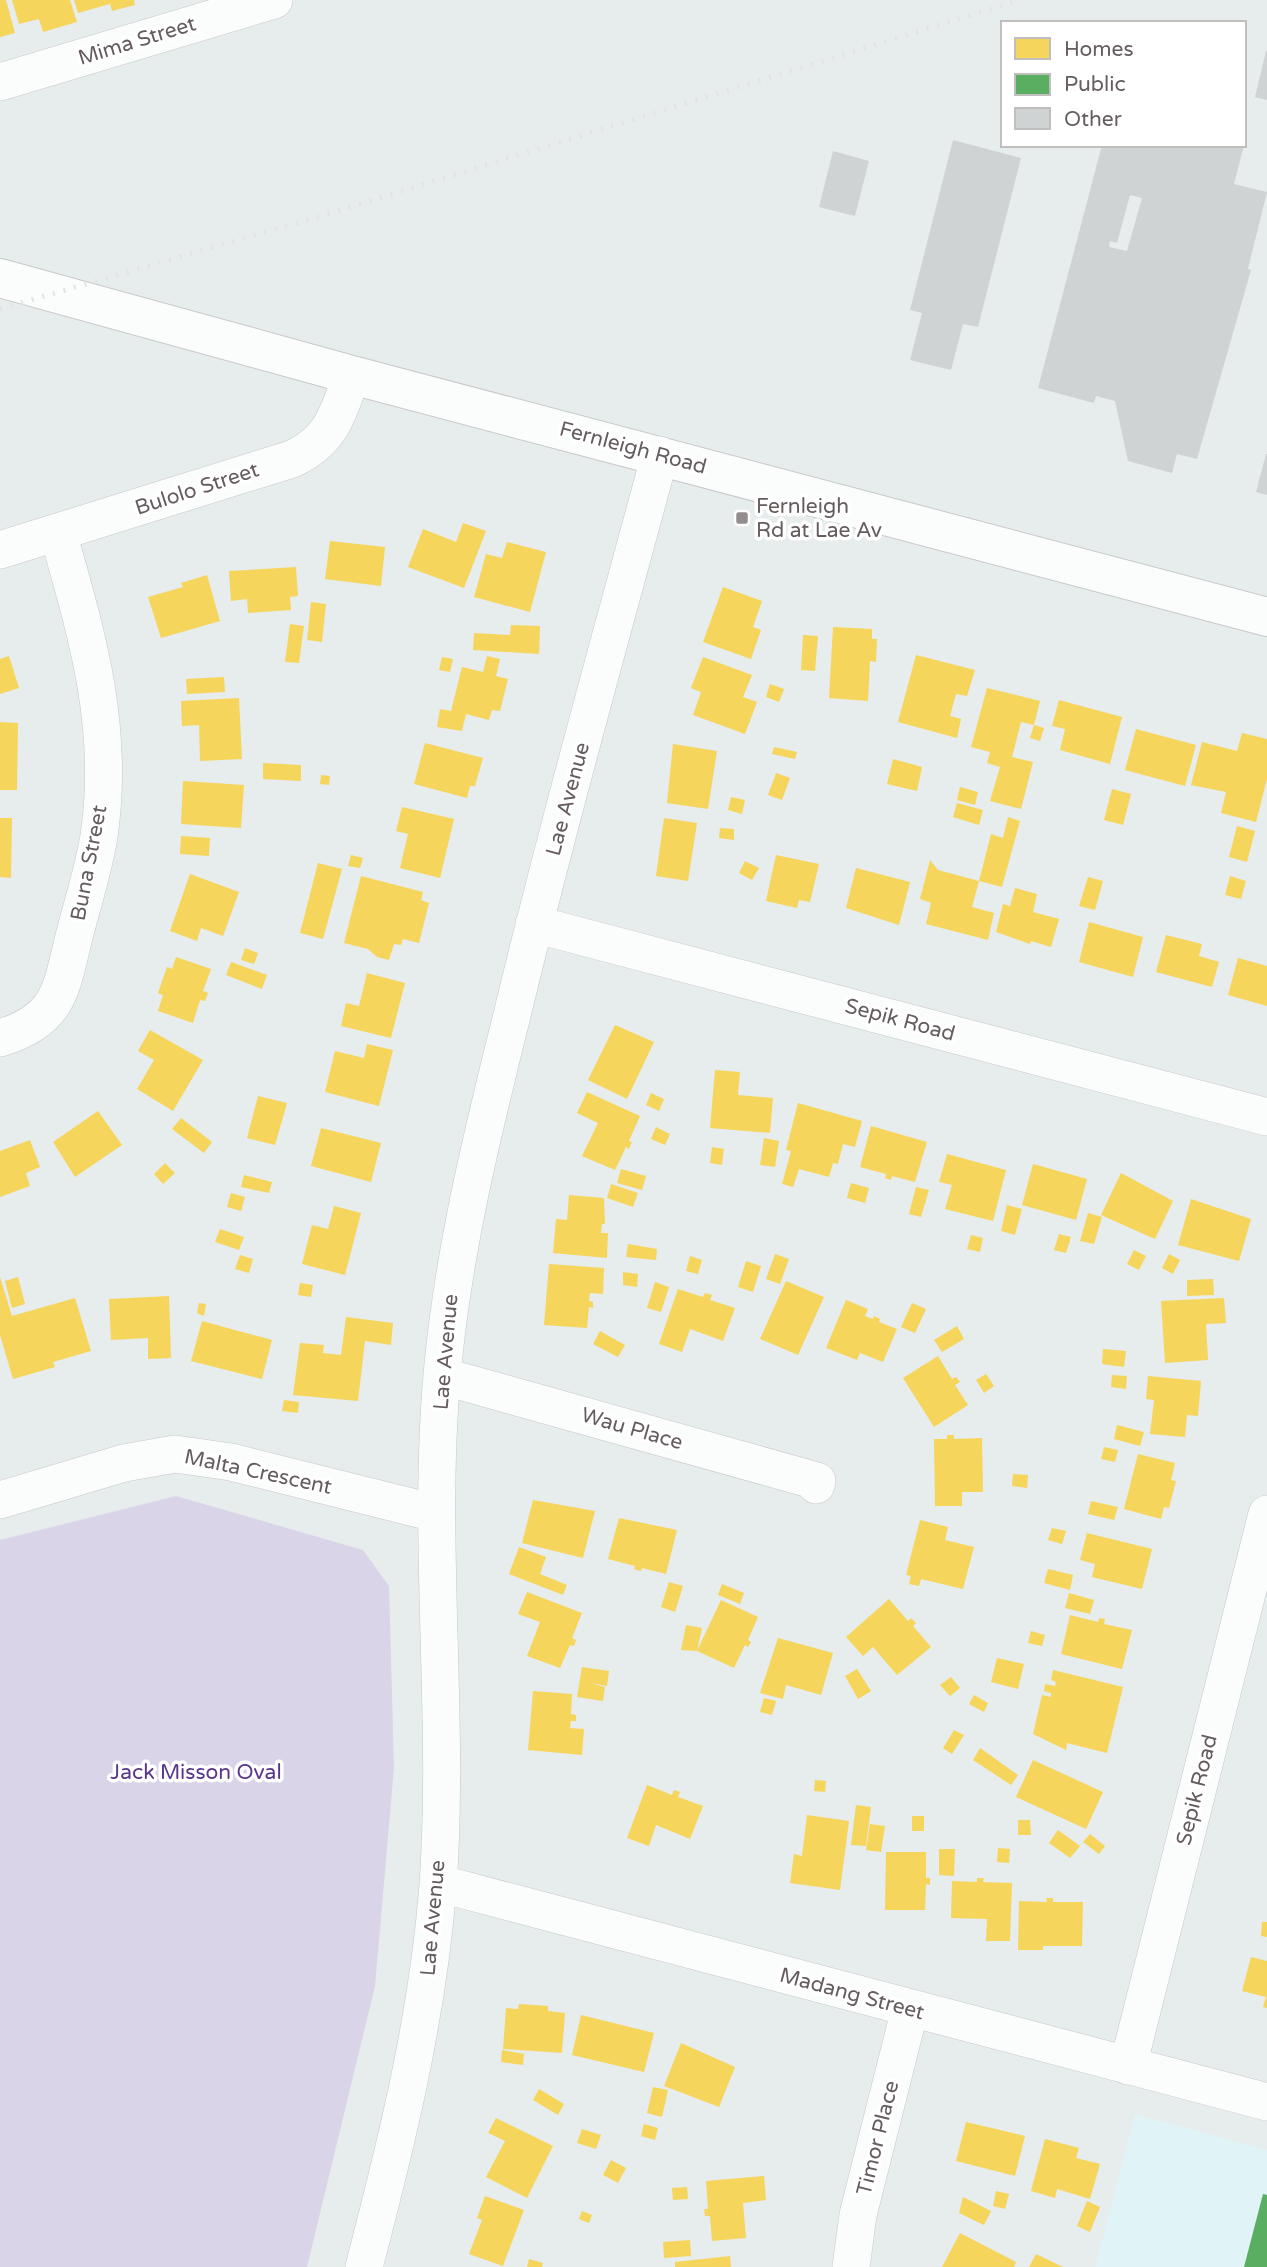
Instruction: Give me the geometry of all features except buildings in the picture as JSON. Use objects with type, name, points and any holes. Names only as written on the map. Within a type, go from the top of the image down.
[{"type":"street","name":"Mima Street","points":[[0,82],[274,0]]},
{"type":"street","name":"Fernleigh Road","points":[[0,278],[352,375],[1267,617]]},
{"type":"street","name":"Bulolo Street","points":[[0,550],[292,459],[311,450],[333,425],[352,375]]},
{"type":"street","name":"Lae Avenue","points":[[365,2267],[406,2109],[427,1992],[438,1883],[441,1785],[435,1513],[442,1376],[455,1263],[534,924],[660,455]]},
{"type":"street","name":"Buna Street","points":[[0,1038],[32,1026],[52,1008],[62,981],[99,837],[104,778],[101,714],[92,651],[58,533]]},
{"type":"street","name":"Sepik Road","points":[[534,924],[1267,1117]]},
{"type":"street","name":"Wau Place","points":[[442,1376],[817,1481],[816,1485]]},
{"type":"street","name":"Malta Crescent","points":[[0,1500],[124,1463],[175,1454],[231,1462],[435,1513]]},
{"type":"street","name":"Sepik Road","points":[[1128,2066],[1267,1514]]},
{"type":"street","name":"Madang Street","points":[[438,1883],[1267,2102]]},
{"type":"street","name":"Timor Place","points":[[852,2267],[858,2215],[910,2009]]},
{"type":"shaded area","points":[[1135,2114],[1267,2150],[1267,2267],[1095,2267]]},
{"type":"green space","name":"Jack Misson Oval","points":[[176,1496],[363,1550],[389,1586],[394,1768],[375,1986],[307,2267],[0,2267],[0,1540]]},
{"type":"railway","points":[[0,309],[321,216],[1020,0]]},
{"type":"place","name":"Fernleigh Rd at Lae Av","points":[[742,518]]}]
